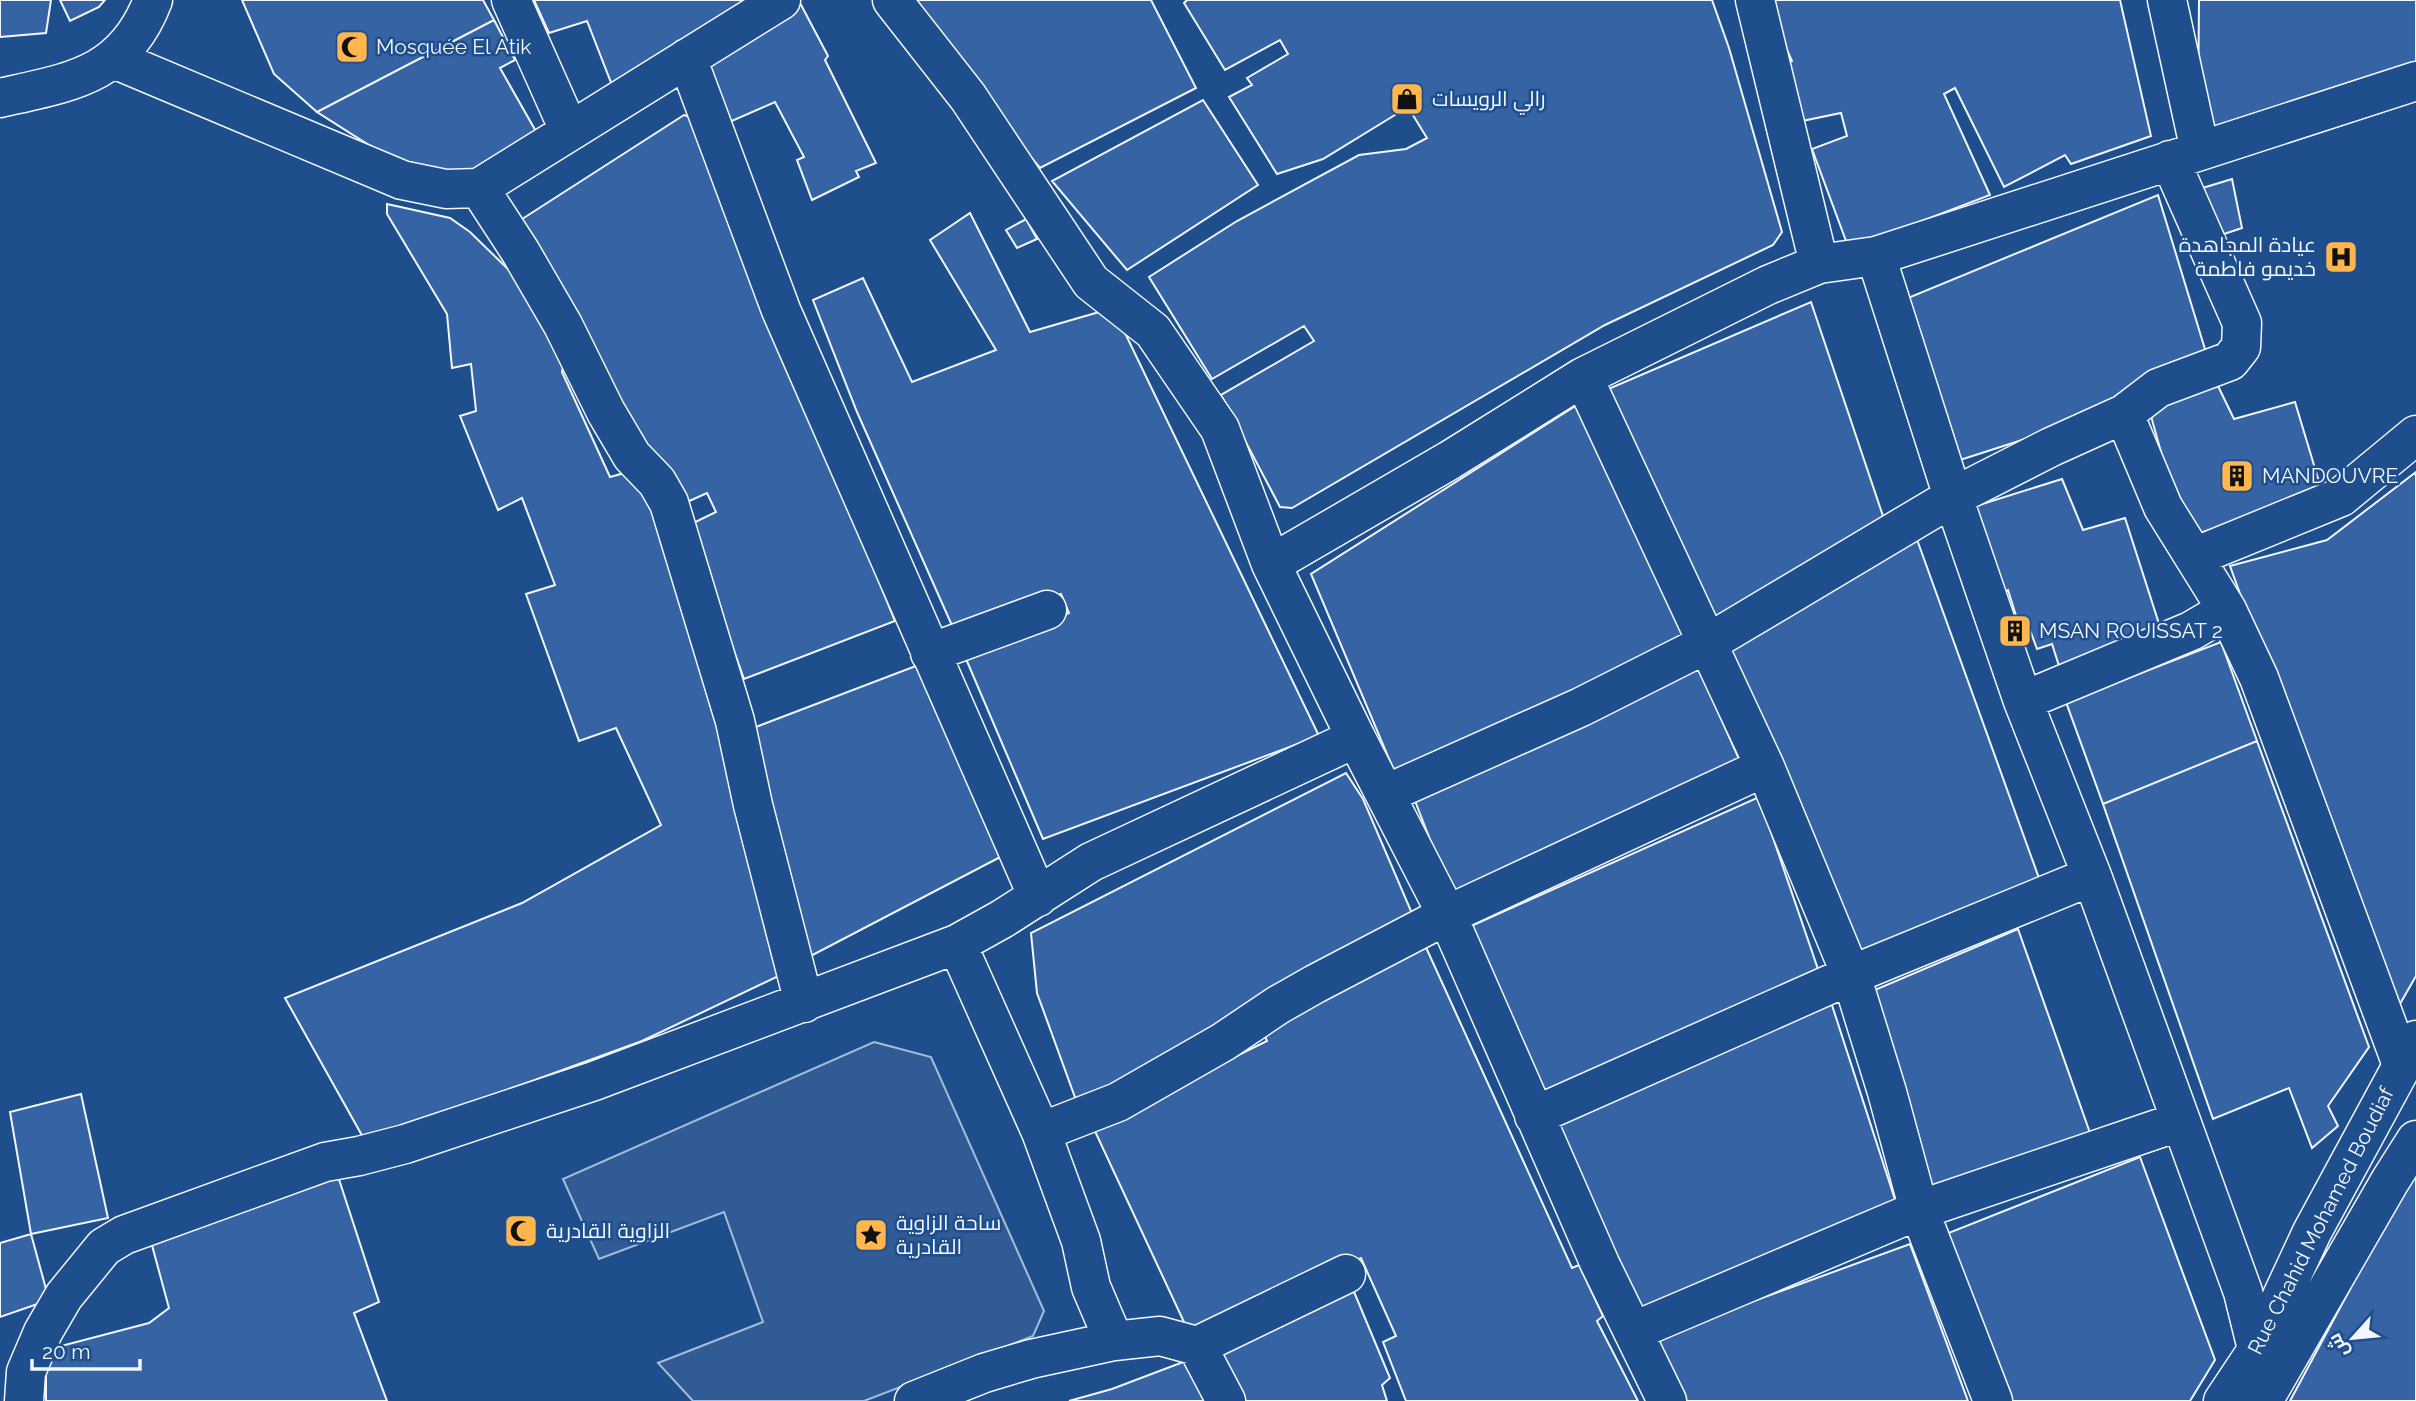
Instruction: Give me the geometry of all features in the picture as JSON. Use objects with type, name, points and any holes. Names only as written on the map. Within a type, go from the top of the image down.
[{"type":"street","points":[[0,98],[54,86],[90,74],[114,59],[144,22],[152,0]]},
{"type":"street","points":[[511,0],[569,130]]},
{"type":"street","points":[[114,59],[402,180],[446,189],[479,188],[781,0]]},
{"type":"street","points":[[891,0],[968,97],[1091,282],[1153,331],[1220,429],[1271,564],[1447,915],[1600,1264],[1667,1401]]},
{"type":"street","points":[[1755,0],[1819,264]]},
{"type":"street","points":[[1386,794],[1581,707],[1709,643],[1953,497],[2051,447],[2124,414],[2158,388],[2230,361],[2241,347],[2242,323],[2185,156],[2167,0]]},
{"type":"street","points":[[687,58],[781,310],[1038,897]]},
{"type":"street","points":[[1271,564],[1450,460],[1583,377],[1768,285],[1819,264],[1875,256],[2416,81]]},
{"type":"street","points":[[479,188],[563,325],[606,412],[632,456],[657,482],[669,503],[735,721],[756,818],[804,1003]]},
{"type":"street","points":[[1875,256],[2023,701],[2092,876],[2243,1292],[2268,1398]]},
{"type":"street","points":[[1583,377],[1765,766],[1851,975],[1919,1210],[1993,1401]]},
{"type":"street","points":[[2124,414],[2163,507],[2227,610],[2259,678],[2409,1053]]},
{"type":"street","points":[[2194,557],[2341,498],[2416,435]]},
{"type":"street","points":[[930,653],[1046,610]]},
{"type":"street","points":[[2023,701],[2144,652],[2191,631],[2227,610]]},
{"type":"street","points":[[24,1401],[26,1372],[43,1332],[64,1296],[104,1247],[124,1234],[325,1162],[405,1144],[594,1081],[957,944],[1038,897],[1091,862],[1356,738]]},
{"type":"street","points":[[1041,1132],[1118,1102],[1223,1042],[1278,1005],[1447,915],[1765,766]]},
{"type":"street","points":[[1534,1116],[1851,975],[2092,876]]},
{"type":"street","points":[[957,944],[1041,1132],[1081,1241],[1091,1287],[1114,1341]]},
{"type":"street","name":"Rue Chahid Mohamed Boudiaf","points":[[2224,1401],[2257,1350],[2312,1232],[2409,1053]]},
{"type":"street","points":[[1633,1331],[1919,1210],[2180,1121]]},
{"type":"street","name":"Rue Chahid Mohamed Boudiaf","points":[[2268,1398],[2390,1181],[2416,1140]]},
{"type":"street","points":[[914,1401],[984,1373],[1031,1359],[1114,1341],[1160,1336],[1197,1346],[1346,1274]]},
{"type":"street","points":[[1197,1346],[1226,1401]]},
{"type":"shaded area","name":"ساحة الزاوية القادرية","points":[[874,1042],[931,1057],[1044,1311],[1033,1336],[864,1401],[693,1401],[658,1363],[763,1322],[724,1212],[599,1259],[563,1179]]},
{"type":"building","points":[[0,0],[51,0],[46,33],[0,37]]},
{"type":"building","points":[[60,0],[105,0],[99,7],[70,21]]},
{"type":"building","name":"Mosquée El Atik","points":[[242,0],[483,0],[494,20],[317,112],[274,74]]},
{"type":"building","points":[[534,0],[758,0],[612,85],[587,21],[549,33]]},
{"type":"building","points":[[911,0],[1151,0],[1196,88],[1040,168],[1004,125]]},
{"type":"building","points":[[1187,0],[1712,0],[1729,48],[1782,232],[1773,245],[1605,325],[1292,508],[1280,507],[1221,395],[1314,341],[1304,326],[1212,379],[1149,277],[1237,221],[1359,155],[1406,149],[1427,138],[1408,107],[1323,159],[1277,174],[1229,97],[1252,85],[1247,78],[1288,54],[1280,40],[1225,70],[1184,3]]},
{"type":"building","points":[[1764,0],[2120,0],[2151,136],[2071,164],[2065,155],[2004,187],[1955,88],[1944,94],[1990,195],[1849,249],[1812,149],[1847,136],[1841,113],[1802,121],[1781,65],[1792,61]]},
{"type":"building","points":[[2199,0],[2416,0],[2416,63],[2210,136],[2198,120]]},
{"type":"building","points":[[799,1],[828,56],[825,60],[876,163],[856,171],[859,177],[812,200],[797,160],[804,157],[775,102],[725,124],[697,57]]},
{"type":"building","points":[[494,20],[515,60],[500,68],[538,135],[465,179],[391,159],[317,112]]},
{"type":"building","points":[[1203,100],[1258,185],[1127,270],[1052,181]]},
{"type":"building","points":[[684,115],[690,117],[895,621],[744,679],[689,525],[716,512],[707,493],[687,502],[640,458],[519,221]]},
{"type":"building","points":[[2232,179],[2242,228],[2212,238],[2196,190]]},
{"type":"building","points":[[2158,195],[2208,359],[2138,380],[2081,421],[1957,461],[1903,300]]},
{"type":"building","points":[[387,204],[450,218],[470,232],[513,274],[565,354],[562,372],[610,477],[628,472],[657,517],[789,971],[642,1041],[420,1122],[364,1139],[285,998],[522,903],[661,825],[616,728],[579,741],[526,594],[555,585],[522,498],[498,510],[460,416],[476,411],[471,364],[452,368],[447,314],[387,214]]},
{"type":"building","points":[[970,213],[1030,332],[1113,308],[1319,736],[1043,839],[966,659],[1069,613],[1061,594],[954,630],[857,412],[813,300],[863,278],[912,382],[996,350],[930,240]]},
{"type":"building","points":[[1026,219],[1037,239],[1017,248],[1006,230]]},
{"type":"building","points":[[1811,302],[1885,522],[1712,620],[1599,393]]},
{"type":"building","name":"MANDOUVRE","points":[[2218,386],[2234,419],[2295,402],[2323,495],[2187,537],[2150,458],[2161,452],[2149,409]]},
{"type":"building","points":[[1577,405],[1688,633],[1540,709],[1395,773],[1311,574]]},
{"type":"building","points":[[2416,472],[2416,976],[2393,1016],[2230,566],[2327,540]]},
{"type":"building","points":[[2062,479],[2083,530],[2125,518],[2161,630],[2060,669],[2052,644],[2037,649],[2026,619],[2018,622],[2008,590],[1998,596],[1976,506]]},
{"type":"building","points":[[1915,534],[2040,881],[1850,964],[1728,652]]},
{"type":"building","points":[[2221,642],[2257,741],[2103,804],[2066,702]]},
{"type":"building","points":[[1695,660],[1739,759],[1456,907],[1412,793]]},
{"type":"building","points":[[921,664],[1008,853],[803,960],[740,733]]},
{"type":"building","points":[[2257,741],[2369,1047],[2328,1106],[2338,1126],[2312,1148],[2289,1088],[2213,1119],[2103,804]]},
{"type":"building","points":[[1346,773],[1363,799],[1417,925],[1080,1111],[1037,993],[1031,933]]},
{"type":"building","points":[[1759,797],[1820,975],[1531,1103],[1460,931]]},
{"type":"building","points":[[2018,929],[2095,1147],[1931,1198],[1863,995]]},
{"type":"building","points":[[1424,943],[1572,1268],[1579,1265],[1603,1316],[1597,1321],[1638,1401],[1406,1401],[1383,1342],[1396,1336],[1361,1258],[1190,1335],[1093,1127],[1267,1041],[1260,1024]]},
{"type":"building","points":[[1830,999],[1899,1212],[1639,1309],[1544,1123]]},
{"type":"building","points":[[81,1094],[108,1218],[31,1234],[10,1112]]},
{"type":"building","points":[[2140,1157],[2215,1360],[2190,1401],[2007,1401],[1946,1234]]},
{"type":"building","points":[[334,1164],[379,1302],[354,1313],[387,1401],[46,1401],[46,1372],[57,1347],[149,1323],[169,1308],[150,1238]]},
{"type":"building","points":[[2416,1166],[2416,1401],[2290,1401]]},
{"type":"building","points":[[31,1234],[49,1300],[0,1317],[0,1243]]},
{"type":"building","points":[[1910,1244],[1968,1401],[1683,1401],[1655,1337]]},
{"type":"building","points":[[1352,1287],[1390,1378],[1382,1385],[1387,1401],[1233,1401],[1209,1353]]},
{"type":"building","points":[[1191,1359],[1209,1401],[1069,1401],[1112,1389]]},
{"type":"place","name":"Mosquée El Atik","points":[[352,47]]},
{"type":"place","name":"رالي الرويسات","points":[[1407,99]]},
{"type":"place","name":"عيادة المجاهدة خديمو فاطمة","points":[[2341,257]]},
{"type":"place","name":"MANDOUVRE","points":[[2237,476]]},
{"type":"place","name":"MSAN ROUISSAT 2","points":[[2015,631]]},
{"type":"place","name":"الزاوية القادرية","points":[[521,1231]]},
{"type":"place","name":"ساحة الزاوية القادرية","points":[[871,1235]]}]
